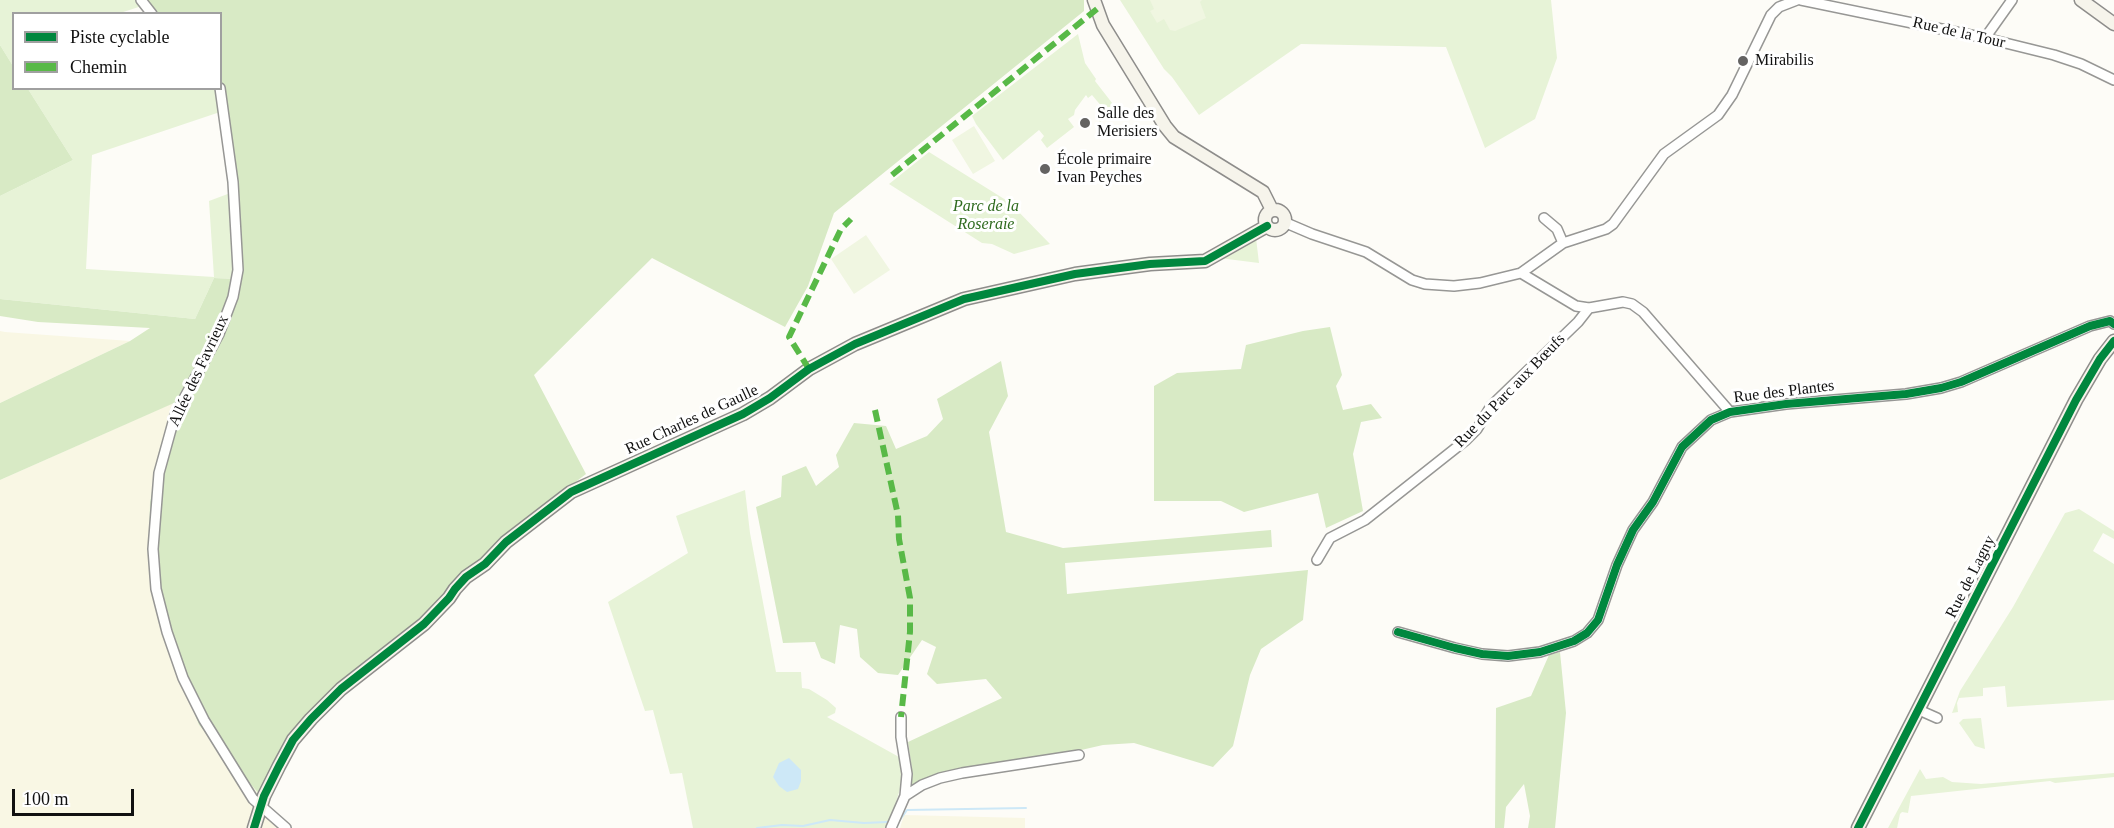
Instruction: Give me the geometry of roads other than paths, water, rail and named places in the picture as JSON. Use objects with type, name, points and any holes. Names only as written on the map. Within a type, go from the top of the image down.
[{"type":"street","points":[[141,0],[150,12]]},
{"type":"street","name":"Rue de la Tour","points":[[1284,222],[1366,252],[1412,279],[1425,284],[1454,286],[1480,283],[1521,273],[1563,243],[1606,230],[1613,224],[1664,154],[1718,115],[1732,95],[1771,15],[1779,7],[1799,0],[1985,38],[2054,55],[2081,64],[2114,80]]},
{"type":"street","points":[[1985,38],[2012,0]]},
{"type":"street","points":[[2081,0],[2114,24]]},
{"type":"street","points":[[1094,2],[1103,25],[1174,137],[1263,192],[1272,210]]},
{"type":"street","name":"Allée des Favrieux","points":[[220,90],[233,182],[238,270],[233,297],[219,334],[175,415],[159,473],[153,549],[156,589],[167,632],[183,678],[204,720],[253,799],[286,828]]},
{"type":"street","points":[[1272,210],[1281,212],[1284,217],[1284,222],[1277,230],[1267,226],[1265,218],[1272,210]]},
{"type":"street","points":[[1544,218],[1557,229],[1563,243]]},
{"type":"street","name":"Rue Charles de Gaulle","points":[[263,809],[279,766],[293,740],[341,689],[424,624],[455,589],[485,564],[506,542],[580,487],[743,414],[770,398],[809,369],[855,344],[964,299],[1086,273],[1150,264],[1205,261],[1267,226]]},
{"type":"street","points":[[1521,273],[1576,306],[1589,308],[1623,302],[1632,304],[1643,312],[1730,412]]},
{"type":"street","name":"Rue du Parc aux Bœufs","points":[[1317,560],[1330,538],[1365,520],[1466,440],[1477,429],[1491,406],[1578,322],[1589,308]]},
{"type":"street","name":"Rue des Plantes","points":[[1398,632],[1482,654],[1508,656],[1540,652],[1574,641],[1587,633],[1598,620],[1617,565],[1633,530],[1653,502],[1682,447],[1711,420],[1730,412],[1852,397],[1906,394],[1941,388],[1961,382],[2090,326],[2110,321],[2114,324]]},
{"type":"street","name":"Rue de Lagny","points":[[1858,828],[2076,400],[2100,359],[2114,341]]},
{"type":"street","points":[[1919,710],[1937,718]]},
{"type":"street","points":[[891,828],[905,796],[907,774],[901,737],[901,717]]},
{"type":"street","points":[[905,796],[922,785],[940,778],[1079,755]]},
{"type":"street","points":[[254,828],[263,809]]},
{"type":"street","points":[[260,828],[263,809]]},
{"type":"water","points":[[789,758],[801,770],[801,781],[798,789],[787,792],[773,777],[779,763]]},
{"type":"waterway","points":[[900,820],[907,810],[1026,808]]},
{"type":"waterway","points":[[757,828],[782,825],[803,826],[830,820],[864,823],[887,822]]},
{"type":"place","name":"Mirabilis","points":[[1743,61]]},
{"type":"place","name":"Salle des Merisiers","points":[[1085,123]]},
{"type":"place","name":"École primaire Ivan Peyches","points":[[1045,169]]},
{"type":"park label","name":"Parc de la Roseraie","points":[[986,216]]}]
